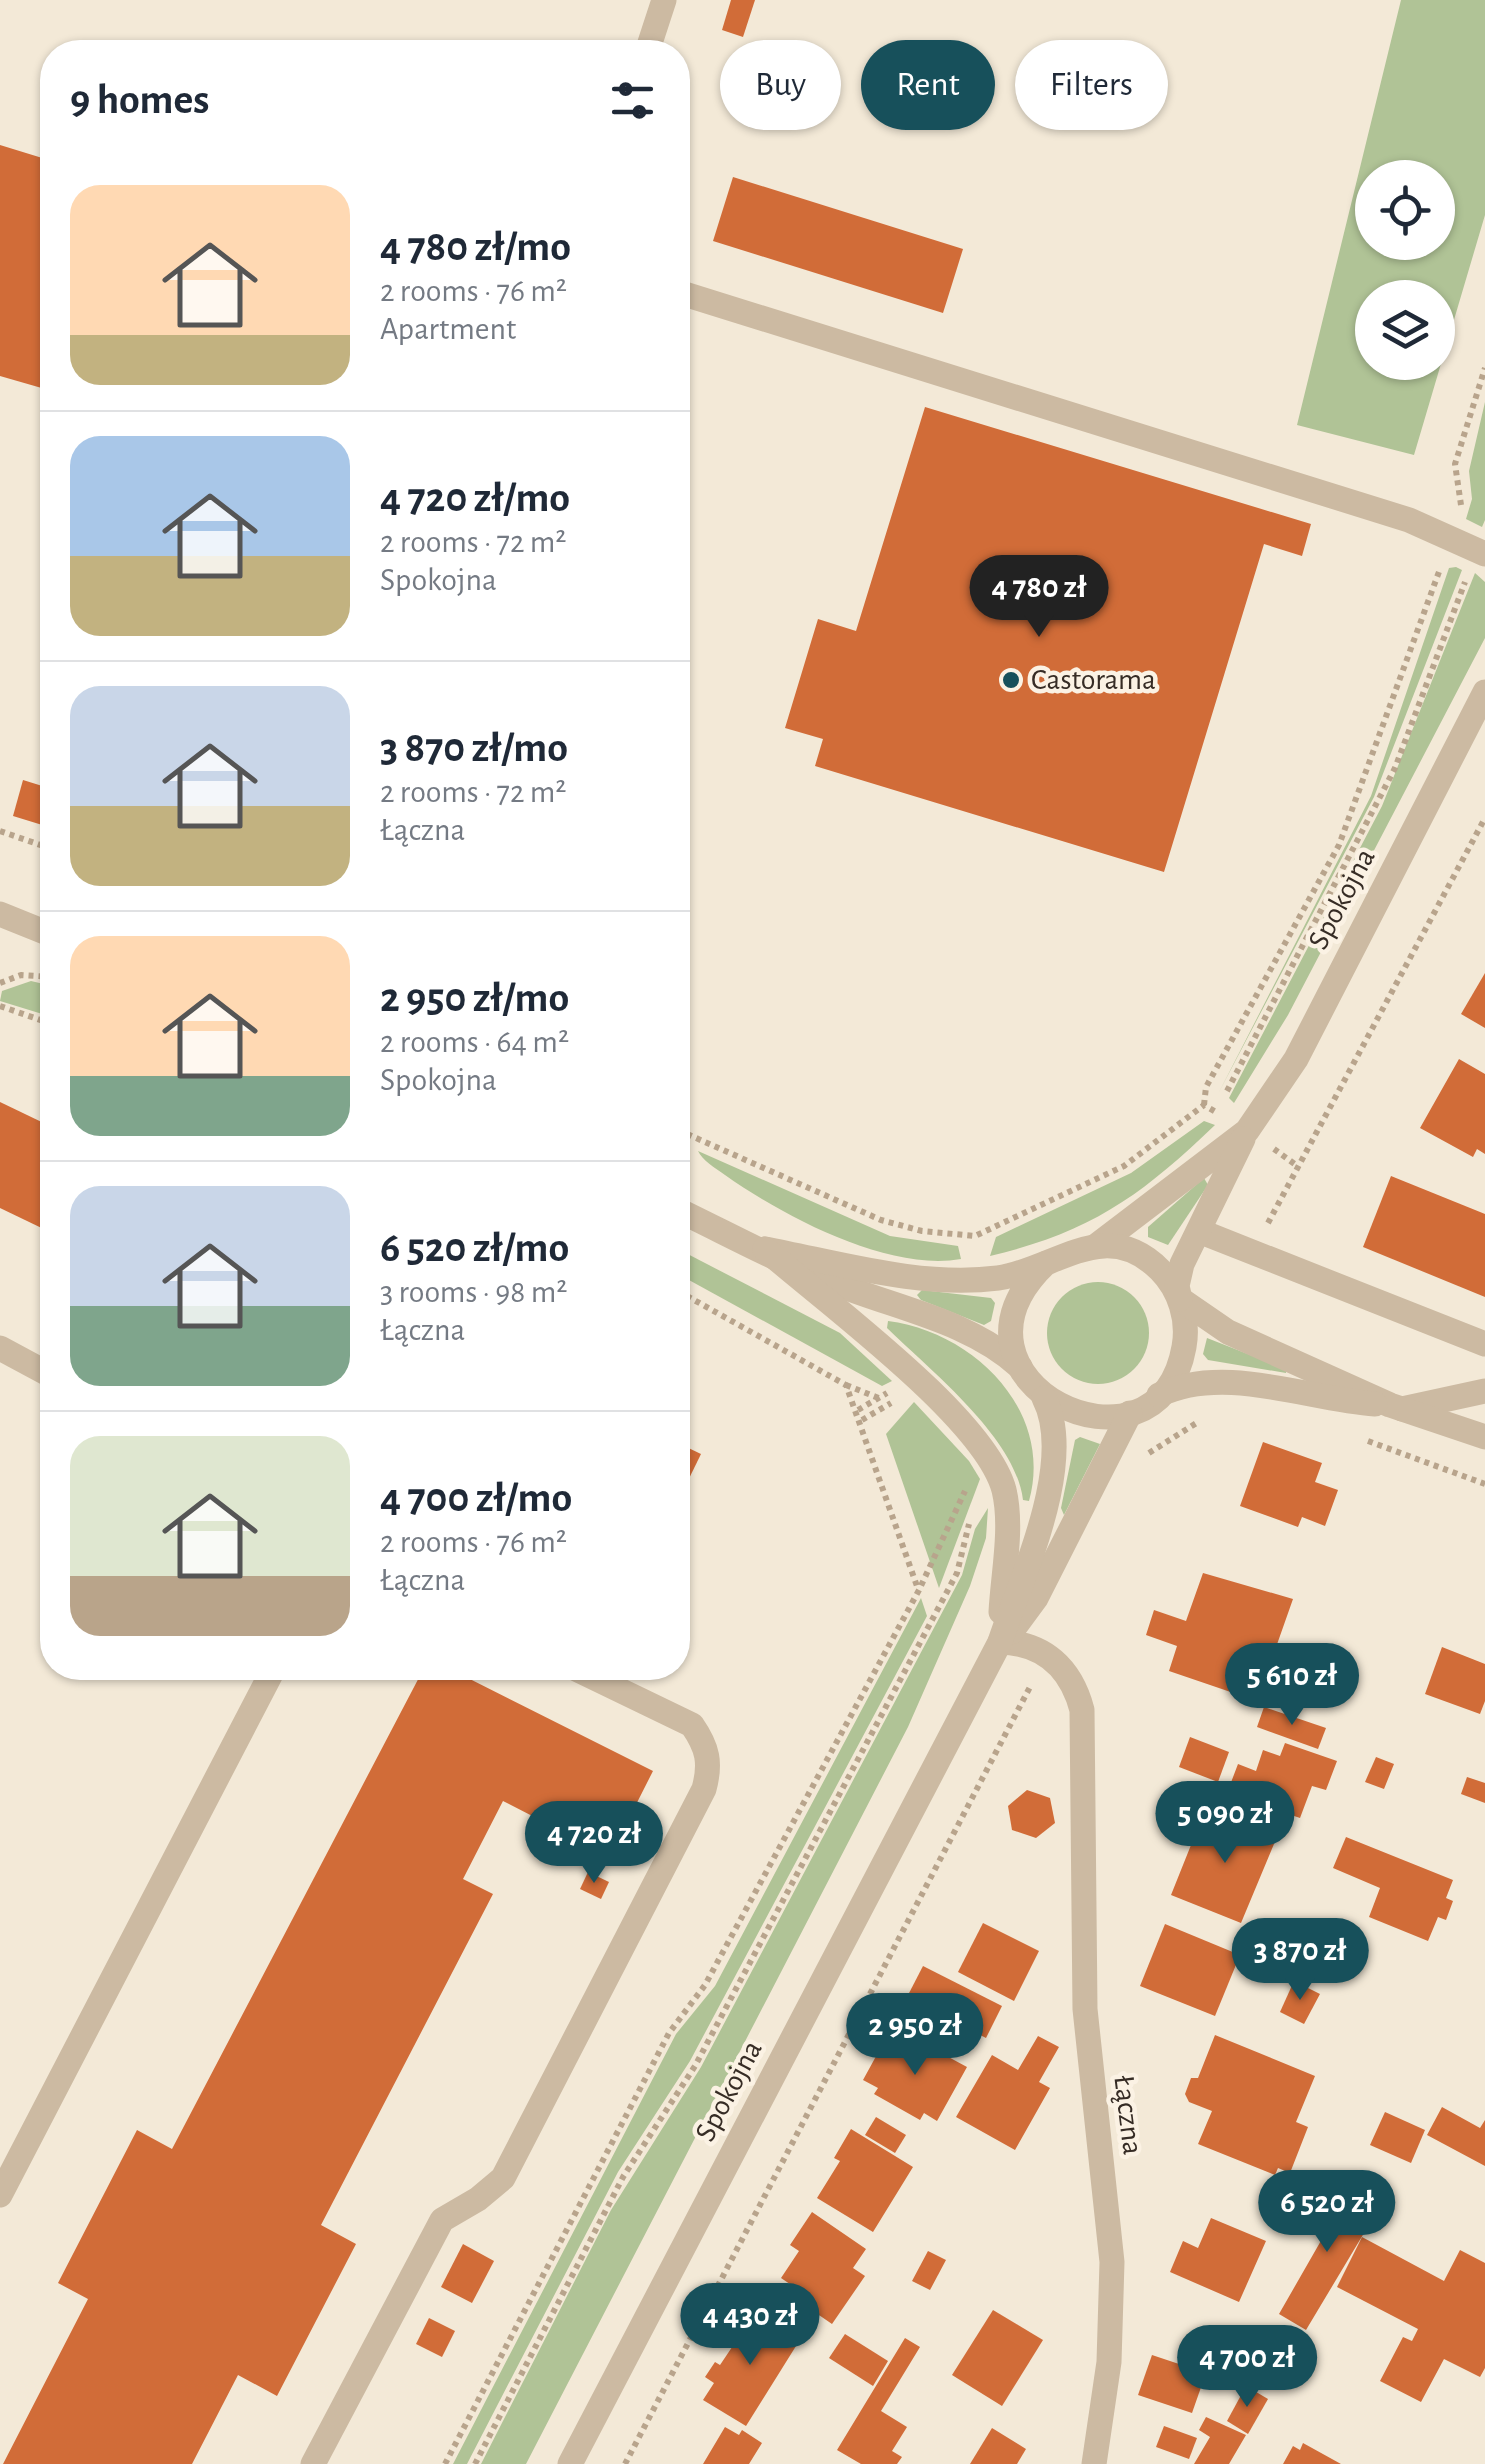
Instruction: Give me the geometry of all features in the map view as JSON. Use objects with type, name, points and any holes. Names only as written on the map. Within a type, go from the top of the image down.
[{"type":"street","points":[[652,40],[664,0]]},
{"type":"street","points":[[690,296],[1409,520],[1481,552]]},
{"type":"street","name":"Spokojna","points":[[1180,1299],[1180,1271],[1248,1131],[1296,1059],[1485,692]]},
{"type":"street","points":[[0,914],[40,930]]},
{"type":"street","name":"Spokojna","points":[[1096,1246],[1248,1131]]},
{"type":"street","points":[[690,1215],[839,1285],[976,1336],[999,1348],[1020,1367],[1044,1398],[1089,1418],[1130,1413],[1178,1386],[1223,1382],[1396,1407],[1485,1391]]},
{"type":"street","points":[[1198,1231],[1485,1344]]},
{"type":"street","points":[[764,1249],[951,1280],[1005,1276],[1046,1264],[1076,1249],[1118,1248],[1160,1270],[1180,1299],[1228,1332],[1396,1407],[1485,1437]]},
{"type":"street","points":[[764,1249],[874,1339],[980,1445],[1002,1485],[1007,1518],[1000,1642],[1018,1642],[1047,1654]]},
{"type":"street","points":[[1020,1367],[1013,1334],[1018,1302],[1046,1264]]},
{"type":"street","points":[[1159,1395],[1173,1378],[1186,1343],[1180,1299]]},
{"type":"street","points":[[0,1348],[40,1370]]},
{"type":"street","name":"Spokojna","points":[[570,2464],[1000,1642],[1046,1507],[1054,1432],[1044,1398]]},
{"type":"street","name":"Spokojna","points":[[1000,1642],[1018,1626],[1036,1598],[1130,1413]]},
{"type":"street","name":"Łączna","points":[[1047,1654],[1069,1676],[1082,1710],[1085,2009],[1112,2262],[1109,2362],[1094,2464]]},
{"type":"street","points":[[0,2196],[268,1680]]},
{"type":"street","points":[[313,2464],[442,2220],[478,2199],[502,2178],[704,1789],[710,1766],[704,1743],[692,1726],[598,1680]]},
{"type":"path","points":[[690,1135],[881,1220],[922,1232],[975,1236],[1124,1166],[1204,1105],[1206,1088],[1339,845],[1360,796],[1461,509],[1455,464],[1485,368]]},
{"type":"path","points":[[1216,1112],[1394,768],[1481,552]]},
{"type":"path","points":[[1204,1105],[1296,1164],[1485,818]]},
{"type":"path","points":[[0,831],[40,846]]},
{"type":"path","points":[[0,982],[21,975],[40,976]]},
{"type":"path","points":[[0,1006],[40,1020]]},
{"type":"path","points":[[690,1298],[846,1385],[882,1399]]},
{"type":"path","points":[[445,2464],[669,2033],[705,1985],[918,1590],[846,1385]]},
{"type":"path","points":[[1099,1479],[1123,1485],[1137,1461],[1212,1413]]},
{"type":"path","points":[[1361,1438],[1485,1484]]},
{"type":"path","points":[[475,2464],[622,2177],[695,2066],[957,1573],[966,1531],[982,1495],[1002,1485]]},
{"type":"path","points":[[625,2464],[1047,1654]]},
{"type":"green space","points":[[1401,0],[1485,0],[1485,215],[1455,316],[1455,280],[1355,280],[1355,380],[1436,380],[1414,455],[1297,425],[1355,188],[1355,260],[1455,260],[1455,160],[1362,160]]},
{"type":"green space","points":[[1485,402],[1482,527],[1466,519],[1472,499],[1469,471]]},
{"type":"green space","points":[[1449,568],[1462,570],[1374,797],[1218,1094],[1371,796]]},
{"type":"green space","points":[[1475,573],[1485,582],[1485,638],[1288,1015],[1234,1103],[1229,1098],[1382,806]]},
{"type":"green space","points":[[31,981],[40,983],[40,1013],[0,1001],[2,991]]},
{"type":"green space","points":[[1204,1121],[1215,1125],[1163,1172],[1113,1208],[1057,1235],[990,1256],[996,1237],[1131,1173]]},
{"type":"green space","points":[[698,1151],[890,1236],[958,1246],[961,1259],[901,1257],[837,1237],[749,1191],[709,1164]]},
{"type":"green space","points":[[1204,1178],[1208,1185],[1168,1245],[1148,1237],[1148,1227]]},
{"type":"green space","points":[[690,1255],[840,1333],[892,1381],[882,1386],[690,1281]]},
{"type":"green space","points":[[1098,1282],[1117,1286],[1134,1297],[1145,1314],[1149,1333],[1145,1352],[1134,1369],[1117,1380],[1098,1384],[1079,1380],[1062,1369],[1051,1352],[1047,1333],[1051,1314],[1062,1297],[1079,1286]]},
{"type":"green space","points":[[922,1290],[991,1298],[995,1303],[991,1321],[984,1325],[921,1300],[917,1295]]},
{"type":"green space","points":[[888,1321],[920,1328],[950,1341],[1000,1381],[1018,1407],[1030,1436],[1034,1468],[1029,1501],[1023,1500],[1017,1477],[988,1429],[887,1328]]},
{"type":"green space","points":[[1207,1338],[1286,1369],[1286,1373],[1208,1360],[1203,1354]]},
{"type":"green space","points":[[914,1402],[969,1461],[980,1479],[939,1588],[886,1434]]},
{"type":"green space","points":[[1080,1437],[1100,1444],[1064,1515],[1061,1508],[1075,1440]]},
{"type":"green space","points":[[988,1508],[986,1538],[970,1586],[908,1727],[526,2464],[481,2464],[611,2210],[701,2067],[962,1575],[975,1529]]},
{"type":"green space","points":[[921,1598],[927,1616],[690,2061],[618,2172],[467,2464],[453,2464],[676,2034],[715,1986]]},
{"type":"building","points":[[731,0],[755,0],[743,37],[722,30]]},
{"type":"building","points":[[0,145],[40,157],[40,388],[0,376]]},
{"type":"building","points":[[733,177],[963,249],[943,313],[713,241]]},
{"type":"building","name":"Castorama","points":[[925,407],[1311,524],[1302,556],[1264,544],[1164,872],[815,766],[823,739],[785,728],[818,619],[856,631]]},
{"type":"building","points":[[23,780],[40,785],[40,824],[13,816]]},
{"type":"building","points":[[1485,973],[1485,1028],[1461,1014]]},
{"type":"building","points":[[1459,1059],[1485,1074],[1485,1154],[1477,1149],[1473,1157],[1420,1128]]},
{"type":"building","points":[[0,1102],[40,1121],[40,1227],[0,1208]]},
{"type":"building","points":[[1391,1176],[1485,1214],[1485,1297],[1363,1247]]},
{"type":"building","points":[[1263,1442],[1322,1463],[1315,1482],[1338,1490],[1325,1526],[1302,1517],[1298,1527],[1240,1506]]},
{"type":"building","points":[[690,1449],[701,1454],[690,1476]]},
{"type":"building","points":[[1203,1573],[1293,1599],[1257,1701],[1169,1671],[1177,1646],[1146,1635],[1154,1610],[1186,1621]]},
{"type":"building","points":[[1442,1647],[1485,1664],[1485,1701],[1480,1714],[1425,1694]]},
{"type":"building","points":[[418,1680],[472,1680],[653,1771],[610,1856],[503,1801],[463,1879],[493,1894],[321,2225],[356,2244],[277,2396],[238,2375],[192,2464],[3,2464],[88,2299],[58,2283],[137,2130],[172,2149]]},
{"type":"building","points":[[1264,1707],[1326,1728],[1318,1749],[1257,1727]]},
{"type":"building","points":[[1190,1737],[1229,1752],[1218,1782],[1179,1767]]},
{"type":"building","points":[[1285,1743],[1337,1761],[1326,1790],[1312,1786],[1300,1818],[1227,1793],[1238,1764],[1256,1771],[1263,1750],[1280,1756]]},
{"type":"building","points":[[1376,1757],[1394,1764],[1384,1789],[1365,1782]]},
{"type":"building","points":[[1467,1777],[1485,1783],[1485,1803],[1461,1794]]},
{"type":"building","points":[[1027,1790],[1050,1798],[1055,1823],[1036,1838],[1012,1830],[1008,1806]]},
{"type":"building","points":[[1234,1814],[1279,1832],[1241,1923],[1171,1895],[1203,1815],[1228,1826]]},
{"type":"building","points":[[1346,1837],[1453,1880],[1446,1898],[1453,1901],[1446,1920],[1438,1917],[1428,1941],[1369,1917],[1380,1888],[1333,1868]]},
{"type":"building","points":[[588,1872],[609,1882],[601,1899],[580,1889]]},
{"type":"building","points":[[983,1923],[1039,1951],[1014,2001],[958,1972]]},
{"type":"building","points":[[1165,1924],[1240,1955],[1215,2016],[1140,1986]]},
{"type":"building","points":[[923,1966],[1002,2006],[986,2038],[907,1997]]},
{"type":"building","points":[[1294,1981],[1320,1994],[1304,2024],[1280,2012]]},
{"type":"building","points":[[902,2032],[967,2067],[937,2121],[924,2113],[920,2120],[874,2094],[878,2088],[863,2080],[880,2049],[890,2054]]},
{"type":"building","points":[[1215,2035],[1315,2076],[1296,2122],[1308,2127],[1290,2173],[1278,2168],[1275,2175],[1198,2144],[1212,2111],[1189,2102],[1185,2094],[1191,2078],[1198,2078]]},
{"type":"building","points":[[1038,2036],[1059,2047],[1039,2082],[1050,2088],[1015,2150],[956,2117],[992,2055],[1018,2070]]},
{"type":"building","points":[[1442,2107],[1480,2128],[1485,2120],[1485,2166],[1427,2135]]},
{"type":"building","points":[[1385,2112],[1425,2130],[1411,2163],[1370,2145]]},
{"type":"building","points":[[876,2117],[906,2135],[895,2153],[865,2135]]},
{"type":"building","points":[[851,2129],[913,2167],[873,2232],[817,2198],[840,2161],[834,2158]]},
{"type":"building","points":[[1321,2188],[1376,2213],[1306,2330],[1279,2314],[1330,2225],[1308,2215]]},
{"type":"building","points":[[812,2212],[866,2249],[853,2268],[865,2276],[832,2324],[800,2302],[806,2295],[781,2278],[799,2251],[790,2245]]},
{"type":"building","points":[[1211,2218],[1266,2241],[1239,2302],[1170,2272],[1183,2241],[1198,2248]]},
{"type":"building","points":[[1362,2237],[1444,2281],[1460,2250],[1485,2263],[1485,2368],[1480,2377],[1444,2359],[1421,2402],[1380,2381],[1403,2337],[1412,2341],[1418,2329],[1337,2287]]},
{"type":"building","points":[[463,2244],[494,2261],[472,2303],[441,2287]]},
{"type":"building","points":[[928,2251],[946,2260],[930,2290],[912,2281]]},
{"type":"building","points":[[757,2310],[801,2338],[746,2426],[703,2400],[714,2383],[705,2377],[715,2362],[720,2365]]},
{"type":"building","points":[[993,2310],[1043,2340],[1002,2406],[952,2375]]},
{"type":"building","points":[[429,2318],[455,2331],[442,2357],[416,2344]]},
{"type":"building","points":[[845,2334],[888,2361],[873,2386],[829,2358]]},
{"type":"building","points":[[905,2338],[920,2347],[881,2411],[907,2427],[892,2451],[902,2457],[897,2464],[861,2464],[837,2450]]},
{"type":"building","points":[[1152,2355],[1206,2373],[1192,2413],[1138,2395]]},
{"type":"building","points":[[1246,2386],[1268,2399],[1248,2434],[1227,2421]]},
{"type":"building","points":[[1206,2417],[1246,2435],[1229,2464],[1194,2464],[1210,2437],[1199,2430]]},
{"type":"building","points":[[1164,2426],[1197,2438],[1189,2459],[1156,2447]]},
{"type":"building","points":[[725,2427],[739,2435],[742,2430],[762,2443],[749,2464],[703,2464]]},
{"type":"building","points":[[992,2428],[1026,2449],[1017,2464],[970,2464]]},
{"type":"building","points":[[1303,2443],[1341,2464],[1283,2464],[1293,2446],[1300,2450]]},
{"type":"place","name":"Castorama","points":[[1011,680]]}]
